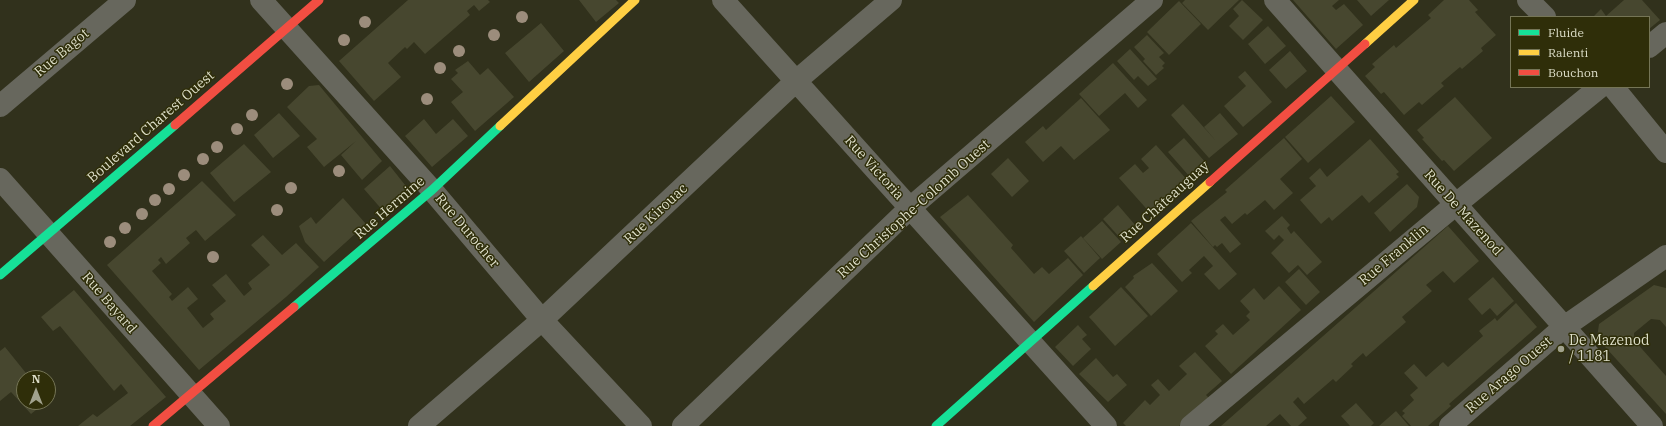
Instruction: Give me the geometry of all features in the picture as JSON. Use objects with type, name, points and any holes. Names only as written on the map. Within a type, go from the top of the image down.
[{"type":"street","name":"Rue Bagot","points":[[0,106],[125,0]]},
{"type":"street","name":"Rue Durocher","points":[[261,0],[432,190],[542,320],[641,426]]},
{"type":"street","name":"Boulevard Charest Ouest","points":[[0,275],[319,0]]},
{"type":"street","name":"Rue Hermine","points":[[153,426],[432,190],[635,0]]},
{"type":"street","name":"Rue Victoria","points":[[723,0],[1106,426]]},
{"type":"street","name":"Rue Kirouac","points":[[419,426],[542,320],[796,81],[891,0]]},
{"type":"street","name":"Rue Christophe-Colomb Ouest","points":[[683,426],[910,208],[1152,0]]},
{"type":"street","name":"Rue De Mazenod","points":[[1275,0],[1652,426]]},
{"type":"street","name":"Rue Châteauguay","points":[[936,426],[1414,0]]},
{"type":"street","points":[[1528,0],[1544,16]]},
{"type":"street","points":[[1650,46],[1666,33]]},
{"type":"street","name":"Rue Franklin","points":[[1192,426],[1455,205],[1599,88]]},
{"type":"street","points":[[1614,88],[1666,152]]},
{"type":"street","name":"Rue Bayard","points":[[0,179],[190,396],[219,426]]},
{"type":"street","name":"Rue Arago Ouest","points":[[1450,426],[1564,327],[1665,257]]},
{"type":"building","points":[[408,0],[488,0],[490,2],[479,11],[474,5],[467,11],[470,15],[425,54],[414,42],[407,49],[405,47],[388,63],[401,77],[374,101],[339,61]]},
{"type":"building","points":[[579,0],[616,0],[619,3],[596,22]]},
{"type":"building","points":[[1185,0],[1239,0],[1208,30],[1182,3]]},
{"type":"building","points":[[1242,0],[1263,20],[1243,40],[1229,26],[1239,16],[1233,9]]},
{"type":"building","points":[[1293,0],[1339,0],[1332,6],[1336,10],[1344,4],[1363,25],[1336,49]]},
{"type":"building","points":[[1357,0],[1389,0],[1371,16]]},
{"type":"building","points":[[1444,0],[1469,0],[1478,10],[1475,12],[1496,35],[1481,48],[1483,51],[1462,69],[1460,67],[1441,83],[1444,86],[1422,105],[1419,102],[1404,115],[1384,92],[1381,94],[1365,76],[1375,67],[1372,64],[1394,45],[1396,48],[1431,18],[1428,15]]},
{"type":"building","points":[[1624,0],[1642,0],[1660,20],[1650,28],[1650,16],[1606,16]]},
{"type":"building","points":[[1179,1],[1201,24],[1169,55],[1147,32]]},
{"type":"building","points":[[1601,9],[1606,16],[1594,16]]},
{"type":"building","points":[[541,23],[564,51],[529,82],[505,53]]},
{"type":"building","points":[[1268,26],[1286,46],[1265,64],[1248,44]]},
{"type":"building","points":[[1147,35],[1164,53],[1159,57],[1165,63],[1162,66],[1164,68],[1156,75],[1143,61],[1145,59],[1134,47]]},
{"type":"building","points":[[1130,49],[1157,79],[1148,86],[1138,76],[1134,80],[1117,61]]},
{"type":"building","points":[[1290,51],[1307,71],[1286,89],[1269,70]]},
{"type":"building","points":[[468,61],[480,75],[488,68],[514,97],[475,131],[451,102],[463,92],[451,79],[458,73],[455,70]]},
{"type":"building","points":[[1113,63],[1147,100],[1138,108],[1125,93],[1099,116],[1079,94]]},
{"type":"building","points":[[1245,71],[1272,102],[1243,127],[1224,106],[1246,86],[1238,77]]},
{"type":"building","points":[[319,85],[382,161],[362,180],[341,155],[356,141],[324,167],[307,147],[317,139],[287,107],[309,86]]},
{"type":"building","points":[[1331,96],[1355,122],[1308,163],[1285,137]]},
{"type":"building","points":[[1455,97],[1492,138],[1454,171],[1444,160],[1442,161],[1422,139],[1424,138],[1417,130]]},
{"type":"building","points":[[1081,98],[1110,130],[1074,160],[1061,146],[1043,162],[1025,142],[1043,126],[1046,130]]},
{"type":"building","points":[[1183,104],[1216,141],[1204,127],[1220,113],[1238,134],[1209,158],[1171,115]]},
{"type":"building","points":[[279,113],[300,136],[273,158],[254,135]]},
{"type":"building","points":[[424,119],[436,134],[453,119],[468,136],[432,167],[405,136]]},
{"type":"building","points":[[1184,138],[1206,163],[1190,177],[1168,152]]},
{"type":"building","points":[[1284,138],[1302,159],[1280,179],[1293,193],[1274,210],[1265,200],[1247,215],[1245,213],[1232,224],[1225,216],[1220,220],[1241,244],[1230,253],[1222,243],[1217,247],[1215,245],[1213,247],[1191,221],[1227,192],[1225,190]]},
{"type":"building","points":[[1370,139],[1399,172],[1396,174],[1399,177],[1369,203],[1362,195],[1332,221],[1329,217],[1321,224],[1300,200],[1316,186],[1309,178],[1320,168],[1327,177]]},
{"type":"building","points":[[244,144],[271,172],[234,202],[210,173]]},
{"type":"building","points":[[1156,145],[1189,182],[1152,215],[1119,178],[1135,164],[1143,173],[1149,168],[1141,159]]},
{"type":"building","points":[[1008,158],[1029,181],[1012,197],[991,174]]},
{"type":"building","points":[[390,166],[409,190],[384,212],[364,189]]},
{"type":"building","points":[[202,181],[236,215],[205,241],[196,230],[186,238],[190,243],[166,264],[161,257],[158,260],[161,263],[152,271],[172,294],[169,297],[172,301],[188,287],[198,299],[187,308],[203,328],[214,319],[210,314],[226,301],[212,285],[226,274],[244,296],[252,289],[248,283],[270,265],[251,245],[263,235],[282,255],[296,243],[319,267],[286,297],[199,370],[107,265]]},
{"type":"building","points":[[1407,184],[1419,197],[1417,207],[1390,232],[1374,213]]},
{"type":"building","points":[[968,195],[1013,245],[1011,248],[1034,274],[1042,267],[1049,274],[1068,258],[1083,275],[1034,322],[940,217]]},
{"type":"building","points":[[343,198],[366,224],[324,262],[305,242],[299,226],[311,217],[316,224]]},
{"type":"building","points":[[1118,205],[1136,226],[1121,239],[1103,219]]},
{"type":"building","points":[[1282,216],[1290,225],[1287,228],[1291,234],[1294,231],[1322,262],[1307,275],[1298,265],[1289,273],[1271,253],[1284,240],[1279,235],[1274,240],[1265,231]]},
{"type":"building","points":[[1102,221],[1121,242],[1102,259],[1083,238]]},
{"type":"building","points":[[1191,223],[1237,274],[1219,290],[1204,274],[1213,266],[1204,256],[1189,270],[1192,273],[1182,282],[1157,254]]},
{"type":"building","points":[[1448,226],[1479,261],[1454,283],[1443,271],[1426,285],[1432,291],[1402,317],[1406,322],[1366,357],[1363,353],[1351,364],[1353,366],[1336,382],[1333,379],[1304,404],[1298,397],[1293,402],[1307,418],[1298,426],[1291,426],[1280,414],[1266,426],[1221,426]]},
{"type":"building","points":[[1081,236],[1100,258],[1084,273],[1064,251]]},
{"type":"building","points":[[1152,263],[1178,291],[1151,316],[1125,287],[1134,278],[1133,276]]},
{"type":"building","points":[[1299,269],[1320,292],[1306,305],[1285,282]]},
{"type":"building","points":[[1493,277],[1514,301],[1497,316],[1490,308],[1482,315],[1468,299]]},
{"type":"building","points":[[1654,285],[1666,288],[1666,327],[1660,320],[1651,319],[1634,333],[1634,340],[1666,376],[1666,414],[1597,338],[1599,324]]},
{"type":"building","points":[[1279,286],[1301,310],[1231,374],[1205,346],[1218,334],[1215,331],[1223,324],[1233,335],[1250,320],[1246,316],[1250,312],[1240,301],[1254,288],[1264,300]]},
{"type":"building","points":[[1121,287],[1148,316],[1115,346],[1089,317]]},
{"type":"building","points":[[74,290],[166,397],[130,426],[78,426],[93,414],[97,417],[128,393],[121,384],[114,391],[60,326],[53,331],[41,317]]},
{"type":"building","points":[[1516,303],[1537,327],[1449,404],[1451,406],[1428,426],[1411,426],[1402,416],[1405,413],[1402,411],[1414,400],[1410,395],[1418,388],[1404,373],[1414,364],[1426,377],[1443,362],[1448,367],[1483,336],[1479,331],[1495,318],[1497,321]]},
{"type":"building","points":[[1078,325],[1087,335],[1082,339],[1091,349],[1073,366],[1055,347]]},
{"type":"building","points":[[5,347],[24,370],[16,370],[16,398],[11,392],[0,401],[0,351]]},
{"type":"building","points":[[1195,352],[1222,381],[1206,395],[1209,398],[1179,426],[1126,426],[1123,423],[1145,400],[1150,405],[1160,395],[1151,385],[1158,379],[1169,391],[1187,374],[1179,366]]},
{"type":"building","points":[[1096,358],[1113,377],[1117,374],[1127,385],[1108,402],[1079,374]]},
{"type":"building","points":[[1356,403],[1374,423],[1371,426],[1350,426],[1341,416]]},
{"type":"building","points":[[27,410],[36,410],[31,414]]},
{"type":"building","points":[[1396,411],[1409,426],[1379,426]]},
{"type":"traffic: fast","points":[[0,275],[175,125]]},
{"type":"traffic: fast","points":[[294,307],[432,190],[500,126]]},
{"type":"traffic: fast","points":[[936,426],[1093,286]]},
{"type":"traffic: slow","points":[[500,126],[635,0]]},
{"type":"traffic: slow","points":[[1365,44],[1414,0]]},
{"type":"traffic: slow","points":[[1093,286],[1210,182]]},
{"type":"traffic: jam","points":[[175,125],[319,0]]},
{"type":"traffic: jam","points":[[1210,182],[1365,44]]},
{"type":"traffic: jam","points":[[153,426],[294,307]]},
{"type":"place","name":"De Mazenod / 1181","points":[[1561,349]]}]
